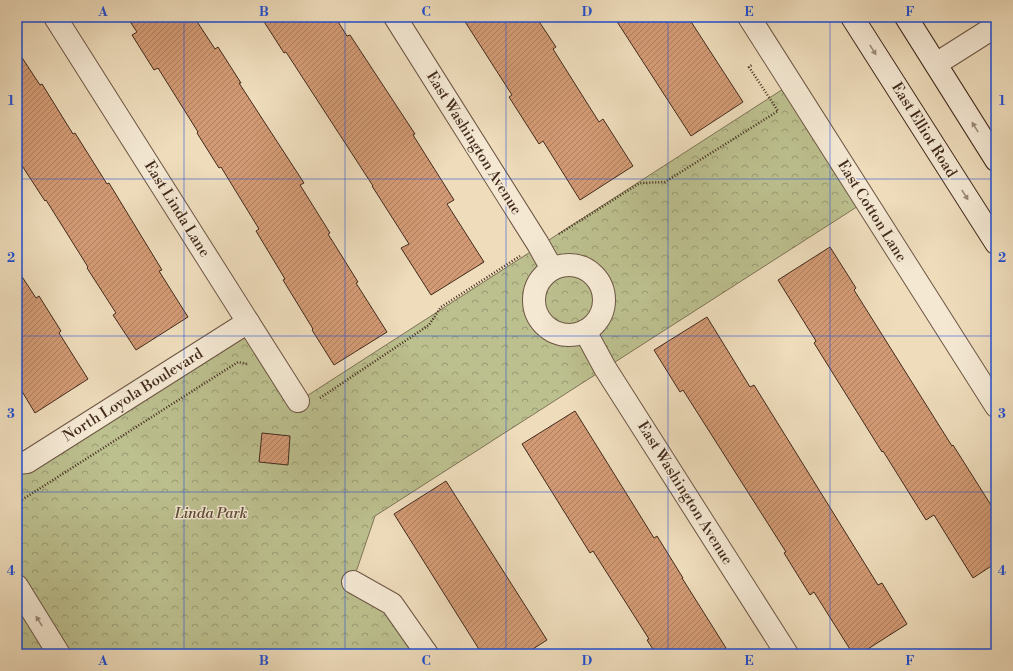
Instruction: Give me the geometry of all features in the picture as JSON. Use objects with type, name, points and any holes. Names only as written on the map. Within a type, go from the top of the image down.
[{"type":"street","name":"East Linda Lane","points":[[55,17],[248,322],[306,401]]},
{"type":"street","name":"East Washington Avenue","points":[[394,17],[538,244],[552,269]]},
{"type":"street","name":"East Cotton Lane","points":[[749,17],[996,406]]},
{"type":"street","name":"East Elliot Road","points":[[852,17],[996,243]]},
{"type":"street","points":[[906,17],[996,160]]},
{"type":"street","points":[[936,64],[996,26]]},
{"type":"street","points":[[564,265],[575,265],[584,268],[593,274],[600,284],[604,294],[603,308],[599,318],[585,331],[574,334],[559,333],[547,327],[541,320],[535,308],[534,294],[538,283],[552,269],[564,265]]},
{"type":"street","name":"North Loyola Boulevard","points":[[17,463],[27,462],[248,322]]},
{"type":"street","name":"East Washington Avenue","points":[[585,331],[605,368],[787,654]]},
{"type":"street","points":[[353,582],[392,604],[427,654]]},
{"type":"street","points":[[17,586],[59,654]]},
{"type":"path","points":[[306,401],[429,325],[441,307],[538,244],[562,232],[640,183],[665,182],[778,111],[749,67],[771,52]]},
{"type":"path","points":[[17,503],[238,362],[248,364]]},
{"type":"green space","name":"Linda Park","points":[[791,84],[866,201],[375,516],[353,581],[392,604],[424,654],[17,654],[17,463],[248,322],[299,401]]},
{"type":"building","points":[[127,17],[194,17],[215,49],[218,47],[241,83],[239,83],[304,183],[300,185],[358,282],[356,283],[387,332],[334,365],[283,280],[285,279],[256,231],[259,229],[221,167],[219,168],[197,133],[198,132],[158,68],[154,70],[132,35],[137,32]]},
{"type":"building","points":[[261,17],[335,17],[347,36],[350,35],[415,134],[413,135],[454,200],[447,204],[484,262],[431,295],[401,248],[409,244],[286,52],[284,53]]},
{"type":"building","points":[[462,17],[536,17],[556,47],[553,49],[599,122],[603,119],[633,166],[580,200],[543,141],[539,144],[509,97],[512,95]]},
{"type":"building","points":[[614,17],[688,17],[743,102],[691,136]]},
{"type":"building","points":[[17,50],[40,85],[42,84],[73,134],[75,133],[107,184],[109,183],[162,270],[159,271],[188,317],[136,350],[113,315],[116,313],[87,268],[88,267],[46,200],[45,201],[17,158]]},
{"type":"building","points":[[830,247],[856,288],[854,290],[996,513],[996,563],[973,578],[934,515],[926,520],[814,343],[816,341],[778,280]]},
{"type":"building","points":[[17,269],[36,298],[39,296],[61,331],[59,333],[88,379],[35,413],[17,383]]},
{"type":"building","points":[[707,317],[750,387],[754,385],[878,585],[882,583],[907,624],[860,654],[853,654],[814,592],[810,595],[784,553],[786,552],[683,390],[680,392],[654,350]]},
{"type":"building","points":[[575,411],[654,538],[657,536],[726,648],[716,654],[656,654],[647,640],[649,639],[593,551],[590,553],[522,444]]},
{"type":"building","points":[[262,433],[290,436],[288,465],[259,462]]},
{"type":"building","points":[[446,481],[547,640],[525,654],[482,654],[394,514]]}]
